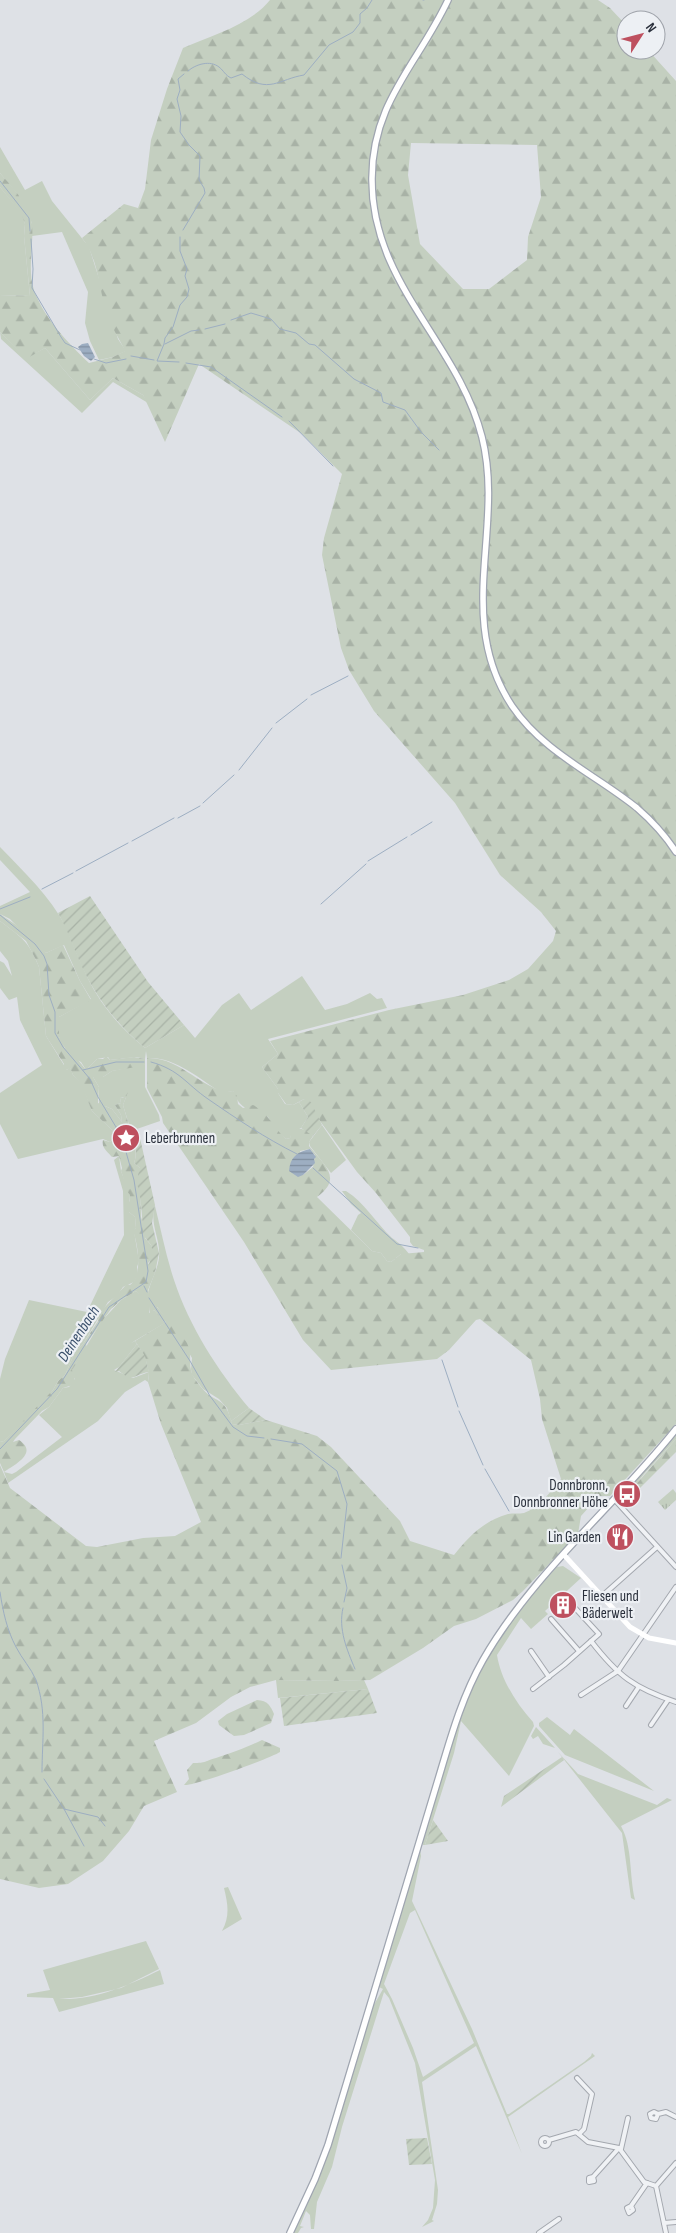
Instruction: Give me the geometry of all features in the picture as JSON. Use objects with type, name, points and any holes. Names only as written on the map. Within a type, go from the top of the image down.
[{"type":"main road","points":[[448,0],[400,79],[387,106],[375,146],[372,189],[376,220],[390,263],[458,380],[472,408],[482,438],[488,478],[482,609],[488,648],[498,678],[512,705],[529,728],[573,765],[635,806],[653,822],[676,852]]},
{"type":"main road","points":[[290,2233],[301,2213],[328,2145],[459,1710],[483,1660],[517,1610],[676,1429]]},
{"type":"street","points":[[614,1499],[676,1567]]},
{"type":"street","points":[[601,1597],[657,1547]]},
{"type":"street","points":[[564,1555],[624,1622],[643,1636],[676,1643]]},
{"type":"street","points":[[581,1695],[618,1672],[676,1587]]},
{"type":"street","points":[[533,1689],[599,1634],[575,1608]]},
{"type":"street","points":[[552,1619],[579,1651]]},
{"type":"street","points":[[590,1641],[618,1672],[638,1688],[676,1702]]},
{"type":"street","points":[[531,1651],[549,1677]]},
{"type":"street","points":[[626,1706],[638,1688]]},
{"type":"street","points":[[651,1724],[668,1700]]},
{"type":"street","points":[[577,2078],[592,2094],[584,2128],[579,2134]]},
{"type":"street","points":[[658,2114],[666,2112],[676,2117]]},
{"type":"street","points":[[593,2177],[620,2149],[628,2118]]},
{"type":"street","points":[[548,2140],[573,2133],[579,2134],[588,2142],[620,2149],[647,2183],[656,2186]]},
{"type":"street","points":[[656,2186],[676,2163]]},
{"type":"street","points":[[631,2206],[647,2183]]},
{"type":"street","points":[[656,2186],[664,2224],[668,2233]]},
{"type":"street","points":[[539,2233],[559,2219]]},
{"type":"street","points":[[664,2224],[676,2222]]},
{"type":"green space","points":[[270,0],[598,0],[616,14],[616,60],[657,60],[676,81],[676,1424],[610,1496],[599,1496],[581,1516],[578,1534],[513,1600],[476,1619],[454,1626],[423,1648],[370,1680],[276,1680],[250,1687],[231,1697],[196,1723],[154,1741],[177,1792],[144,1806],[129,1831],[103,1861],[68,1884],[39,1888],[0,1879],[0,1465],[10,1488],[86,1546],[97,1547],[143,1538],[175,1536],[201,1522],[161,1424],[148,1382],[147,1365],[135,1341],[166,1322],[154,1310],[150,1314],[148,1304],[136,1291],[111,1309],[86,1344],[87,1347],[72,1370],[76,1384],[63,1388],[49,1407],[42,1411],[15,1439],[13,1442],[19,1440],[25,1445],[26,1454],[23,1458],[4,1472],[0,1463],[0,1442],[4,1441],[65,1375],[75,1352],[83,1344],[98,1321],[99,1313],[127,1284],[130,1285],[134,1281],[137,1275],[138,1260],[133,1231],[136,1228],[135,1217],[129,1212],[128,1203],[130,1195],[121,1171],[119,1156],[112,1157],[103,1145],[103,1140],[110,1142],[116,1136],[92,1111],[81,1084],[70,1068],[67,1070],[64,1067],[64,1064],[46,1036],[39,967],[26,941],[0,921],[0,914],[16,925],[46,953],[63,945],[91,1000],[59,1017],[59,1037],[70,1056],[75,1056],[86,1070],[97,1059],[103,1059],[106,1056],[110,1060],[134,1057],[145,1059],[145,1064],[142,1066],[112,1071],[103,1077],[93,1077],[99,1087],[98,1103],[101,1104],[102,1101],[105,1101],[105,1106],[112,1109],[122,1122],[121,1115],[115,1105],[121,1103],[120,1098],[123,1098],[128,1092],[123,1105],[131,1132],[137,1134],[134,1163],[140,1168],[141,1217],[145,1238],[154,1252],[152,1259],[148,1263],[155,1273],[148,1290],[149,1295],[187,1343],[191,1370],[195,1379],[206,1393],[223,1404],[232,1424],[239,1425],[266,1420],[317,1436],[331,1447],[400,1521],[410,1541],[454,1555],[471,1536],[492,1520],[508,1514],[524,1513],[535,1507],[561,1479],[542,1419],[540,1399],[531,1360],[480,1319],[476,1320],[449,1350],[437,1359],[331,1370],[303,1340],[244,1242],[163,1123],[162,1117],[147,1088],[147,1058],[159,1059],[183,1069],[214,1088],[233,1091],[237,1096],[238,1104],[243,1108],[253,1105],[258,1108],[286,1139],[290,1138],[292,1129],[306,1130],[313,1136],[309,1146],[329,1172],[330,1178],[325,1190],[317,1197],[372,1251],[381,1253],[387,1261],[391,1262],[401,1254],[424,1252],[424,1250],[413,1246],[410,1242],[410,1237],[357,1172],[304,1099],[293,1105],[286,1104],[262,1067],[278,1054],[270,1041],[389,1010],[463,995],[509,980],[528,969],[553,941],[556,931],[541,912],[500,875],[455,803],[374,711],[349,670],[341,648],[322,555],[324,538],[342,474],[302,434],[199,364],[165,442],[143,395],[113,378],[90,400],[45,348],[26,359],[0,332],[0,295],[30,296],[24,236],[25,224],[22,215],[0,187],[0,173],[20,197],[31,217],[32,282],[38,300],[50,320],[89,363],[113,357],[125,351],[105,306],[96,266],[82,238],[124,204],[138,208],[145,189],[151,140],[167,89],[183,48],[241,23]],"holes":[[[411,143],[537,145],[541,197],[528,237],[527,260],[489,289],[463,289],[420,244],[408,175]],[[310,1149],[315,1155],[313,1167],[303,1175],[300,1151]]]},
{"type":"green space","points":[[0,147],[25,190],[42,181],[52,201],[89,247],[118,339],[126,351],[113,357],[99,360],[90,341],[85,323],[88,292],[62,232],[32,236],[32,223],[19,196],[0,173]]},
{"type":"green space","points":[[0,187],[23,215],[30,296],[0,295]]},
{"type":"green space","points":[[0,332],[26,358],[45,348],[90,400],[113,378],[143,395],[148,403],[113,382],[82,413],[1,339]]},
{"type":"green space","points":[[0,847],[36,885],[60,916],[90,982],[102,1003],[126,1031],[145,1048],[184,1025],[195,1038],[222,1005],[239,993],[251,1010],[302,976],[325,1010],[347,1004],[370,993],[377,999],[382,998],[387,1008],[268,1039],[278,1054],[262,1067],[278,1089],[278,1093],[285,1104],[293,1105],[299,1102],[308,1117],[301,1128],[292,1133],[290,1138],[286,1139],[275,1130],[268,1117],[243,1106],[233,1091],[222,1093],[196,1075],[177,1065],[157,1058],[147,1058],[146,1051],[145,1059],[136,1057],[110,1060],[108,1057],[97,1059],[86,1070],[81,1062],[69,1056],[59,1037],[59,1017],[91,999],[80,981],[64,945],[46,953],[38,948],[10,919],[0,914],[0,906],[30,892],[0,860]]},
{"type":"green space","points":[[90,896],[148,982],[184,1025],[145,1048],[119,1023],[97,994],[85,973],[58,913]]},
{"type":"green space","points":[[0,921],[24,940],[35,958],[39,967],[46,1036],[67,1070],[70,1067],[73,1075],[82,1084],[92,1111],[116,1136],[110,1142],[103,1139],[18,1159],[0,1124],[0,1093],[42,1065],[20,1020],[17,997],[9,1000],[0,988],[0,961],[4,963],[12,976],[8,961],[0,951]]},
{"type":"green space","points":[[145,1064],[145,1087],[159,1115],[160,1121],[131,1131],[123,1105],[126,1097],[120,1098],[121,1103],[115,1105],[121,1115],[122,1122],[112,1109],[105,1106],[102,1101],[99,1104],[99,1087],[93,1077],[103,1077],[112,1071]]},
{"type":"green space","points":[[304,1099],[311,1102],[322,1125],[313,1136],[301,1128],[308,1117],[299,1102]]},
{"type":"green space","points":[[322,1125],[346,1160],[331,1173],[309,1142]]},
{"type":"green space","points":[[138,1129],[155,1205],[152,1223],[159,1253],[155,1273],[148,1267],[153,1252],[151,1245],[143,1235],[141,1201],[137,1185],[140,1181],[138,1175],[140,1168],[134,1163],[137,1134],[131,1132]]},
{"type":"green space","points":[[119,1156],[121,1171],[130,1195],[129,1212],[135,1217],[136,1228],[134,1231],[139,1261],[137,1267],[138,1274],[134,1282],[123,1287],[117,1296],[108,1302],[83,1344],[75,1352],[65,1375],[58,1381],[41,1405],[4,1441],[0,1442],[0,1379],[5,1359],[29,1300],[87,1312],[124,1235],[123,1191],[114,1160]]},
{"type":"green space","points":[[342,1191],[346,1191],[359,1201],[386,1232],[409,1254],[401,1254],[391,1262],[387,1261],[381,1253],[372,1251],[351,1230],[358,1215],[361,1213],[351,1204]]},
{"type":"green space","points":[[155,1206],[171,1271],[180,1297],[196,1331],[226,1379],[249,1408],[231,1421],[227,1408],[219,1399],[203,1389],[192,1375],[192,1358],[178,1334],[148,1295],[159,1257],[153,1219]]},
{"type":"green space","points":[[136,1291],[150,1306],[149,1313],[154,1310],[165,1323],[131,1343],[135,1341],[137,1344],[119,1367],[114,1370],[133,1378],[149,1372],[148,1382],[145,1380],[125,1392],[98,1421],[8,1483],[4,1472],[12,1474],[16,1472],[62,1437],[39,1415],[49,1407],[63,1388],[69,1387],[75,1379],[72,1375],[72,1370],[101,1322],[121,1300]]},
{"type":"green space","points":[[137,1344],[145,1356],[149,1372],[131,1378],[119,1371],[115,1372]]},
{"type":"green space","points":[[249,1408],[266,1420],[239,1425],[232,1424],[231,1421]]},
{"type":"green space","points":[[676,1433],[676,1439],[644,1474],[620,1505],[615,1499]]},
{"type":"green space","points":[[676,1439],[676,1452],[622,1506],[620,1505],[623,1499]]},
{"type":"green space","points":[[673,1489],[676,1493],[676,1500],[665,1510],[658,1502]]},
{"type":"green space","points":[[563,1566],[581,1578],[545,1611],[548,1614],[531,1629],[521,1618],[497,1655],[510,1691],[534,1726],[509,1776],[461,1721],[454,1753],[425,1845],[423,1845],[423,1836],[447,1751],[470,1690],[480,1670],[515,1616],[557,1567]]},
{"type":"green space","points":[[276,1680],[364,1680],[368,1689],[278,1698]]},
{"type":"green space","points":[[368,1689],[377,1713],[284,1726],[280,1698]]},
{"type":"green space","points":[[257,1700],[266,1702],[271,1708],[274,1714],[271,1723],[244,1735],[234,1736],[219,1725],[218,1721],[227,1714]]},
{"type":"green space","points":[[547,1717],[570,1735],[574,1729],[654,1791],[565,1755],[539,1726],[539,1723]]},
{"type":"green space","points":[[536,1727],[555,1748],[543,1744],[538,1736],[533,1739],[531,1736]]},
{"type":"green space","points":[[262,1740],[280,1748],[280,1752],[232,1772],[201,1782],[184,1785],[189,1779],[187,1770],[193,1763],[205,1762]]},
{"type":"green space","points":[[558,1752],[578,1774],[657,1805],[667,1798],[672,1800],[621,1826],[629,1852],[635,1900],[631,1898],[622,1833]]},
{"type":"green space","points":[[562,1757],[564,1760],[501,1807],[504,1796]]},
{"type":"green space","points":[[433,1820],[448,1841],[425,1845]]},
{"type":"green space","points":[[420,1849],[421,1856],[412,1901],[472,2029],[507,2114],[584,2062],[592,2053],[595,2056],[508,2117],[522,2154],[476,2046],[422,2082],[438,2190],[437,2204],[432,2220],[434,2221],[422,2227],[428,2220],[433,2208],[435,2180],[415,2063],[389,1998],[384,1992],[342,2127],[332,2167],[317,2202],[314,2229],[311,2229],[310,2215],[306,2211],[300,2226],[304,2227],[298,2233],[293,2233],[317,2181],[371,2010],[383,1989],[379,1987]],"holes":[[[415,1910],[474,2043],[423,2077],[413,2048],[384,1984],[410,1913]]]},
{"type":"green space","points":[[228,1887],[242,1919],[222,1931],[228,1910],[224,1888]]},
{"type":"green space","points":[[146,1941],[159,1969],[128,1985],[160,1970],[164,1984],[59,2012],[53,1998],[27,1997],[27,1994],[50,1990],[43,1970]],"holes":[[[115,1989],[86,1997],[59,1999],[82,1997]]]},
{"type":"green space","points":[[427,2138],[432,2164],[409,2165],[406,2139]]},
{"type":"water","points":[[88,343],[95,357],[91,361],[84,356],[78,347]]},
{"type":"water","points":[[310,1149],[316,1157],[314,1159],[315,1163],[303,1175],[298,1177],[289,1171],[291,1162],[295,1156]]},
{"type":"waterway","points":[[188,71],[195,66],[207,63],[219,67],[231,78],[242,74],[259,84],[266,85],[304,75],[329,45],[353,32],[360,23],[360,14],[372,0]]},
{"type":"waterway","points":[[183,230],[205,193],[199,180],[200,156],[180,132],[181,116],[177,99],[180,90],[178,79],[184,74]]},
{"type":"waterway","points":[[0,181],[29,218],[30,231]]},
{"type":"waterway","points":[[179,362],[157,361],[165,338],[173,327],[180,305],[187,297],[189,289],[185,276],[187,269],[180,251],[180,237]]},
{"type":"waterway","points":[[31,239],[32,288],[65,343],[80,350]]},
{"type":"waterway","points":[[231,320],[251,313],[271,319],[280,329],[296,333],[309,344],[315,345],[354,379],[381,393],[383,402],[405,410],[421,432],[439,450]]},
{"type":"waterway","points":[[205,329],[225,324]]},
{"type":"waterway","points":[[165,344],[191,331],[199,330]]},
{"type":"waterway","points":[[131,356],[154,360]]},
{"type":"waterway","points":[[94,359],[106,363],[126,359]]},
{"type":"waterway","points":[[186,363],[211,367],[282,417]]},
{"type":"waterway","points":[[289,421],[333,466]]},
{"type":"waterway","points":[[311,695],[348,676]]},
{"type":"waterway","points":[[276,723],[307,699]]},
{"type":"waterway","points":[[239,770],[272,728]]},
{"type":"waterway","points":[[203,803],[234,775]]},
{"type":"waterway","points":[[178,818],[200,806]]},
{"type":"waterway","points":[[132,841],[174,818]]},
{"type":"waterway","points":[[411,835],[432,822]]},
{"type":"waterway","points":[[368,861],[407,837]]},
{"type":"waterway","points":[[76,871],[128,843]]},
{"type":"waterway","points":[[321,904],[366,864]]},
{"type":"waterway","points":[[42,889],[73,873]]},
{"type":"waterway","points":[[0,909],[30,897]]},
{"type":"waterway","name":"Deinenbach","points":[[0,915],[35,944],[44,956],[47,964],[49,995],[55,1012],[55,1033],[63,1047],[90,1079],[98,1097],[119,1132]]},
{"type":"waterway","points":[[83,1070],[116,1062],[144,1062]]},
{"type":"waterway","points":[[151,1062],[176,1073],[230,1114],[262,1135],[297,1154]]},
{"type":"waterway","name":"Deinenbach","points":[[0,1449],[57,1389],[109,1307],[146,1282],[148,1271],[134,1180],[122,1138]]},
{"type":"waterway","points":[[313,1168],[397,1244],[418,1248]]},
{"type":"waterway","points":[[144,1286],[147,1292]]},
{"type":"waterway","points":[[149,1298],[190,1361],[210,1396],[233,1427],[247,1436],[264,1438]]},
{"type":"waterway","points":[[442,1360],[458,1407]]},
{"type":"waterway","points":[[459,1411],[483,1465]]},
{"type":"waterway","points":[[271,1439],[302,1444],[337,1471],[347,1504],[341,1558]]},
{"type":"waterway","points":[[485,1469],[509,1511]]},
{"type":"waterway","points":[[342,1565],[347,1588],[344,1602]]},
{"type":"waterway","points":[[0,1592],[10,1634],[36,1680],[42,1703],[42,1772]]},
{"type":"waterway","points":[[343,1608],[342,1632],[355,1669]]},
{"type":"waterway","points":[[44,1779],[64,1809],[84,1846]]},
{"type":"waterway","points":[[64,1809],[98,1817],[105,1826]]},
{"type":"place","name":"Leberbrunnen","points":[[126,1138]]},
{"type":"place","name":"Donnbronn, Donnbronner Höhe","points":[[627,1494]]},
{"type":"place","name":"Lin Garden","points":[[620,1537]]},
{"type":"place","name":"Fliesen und Bäderwelt","points":[[563,1605]]}]
